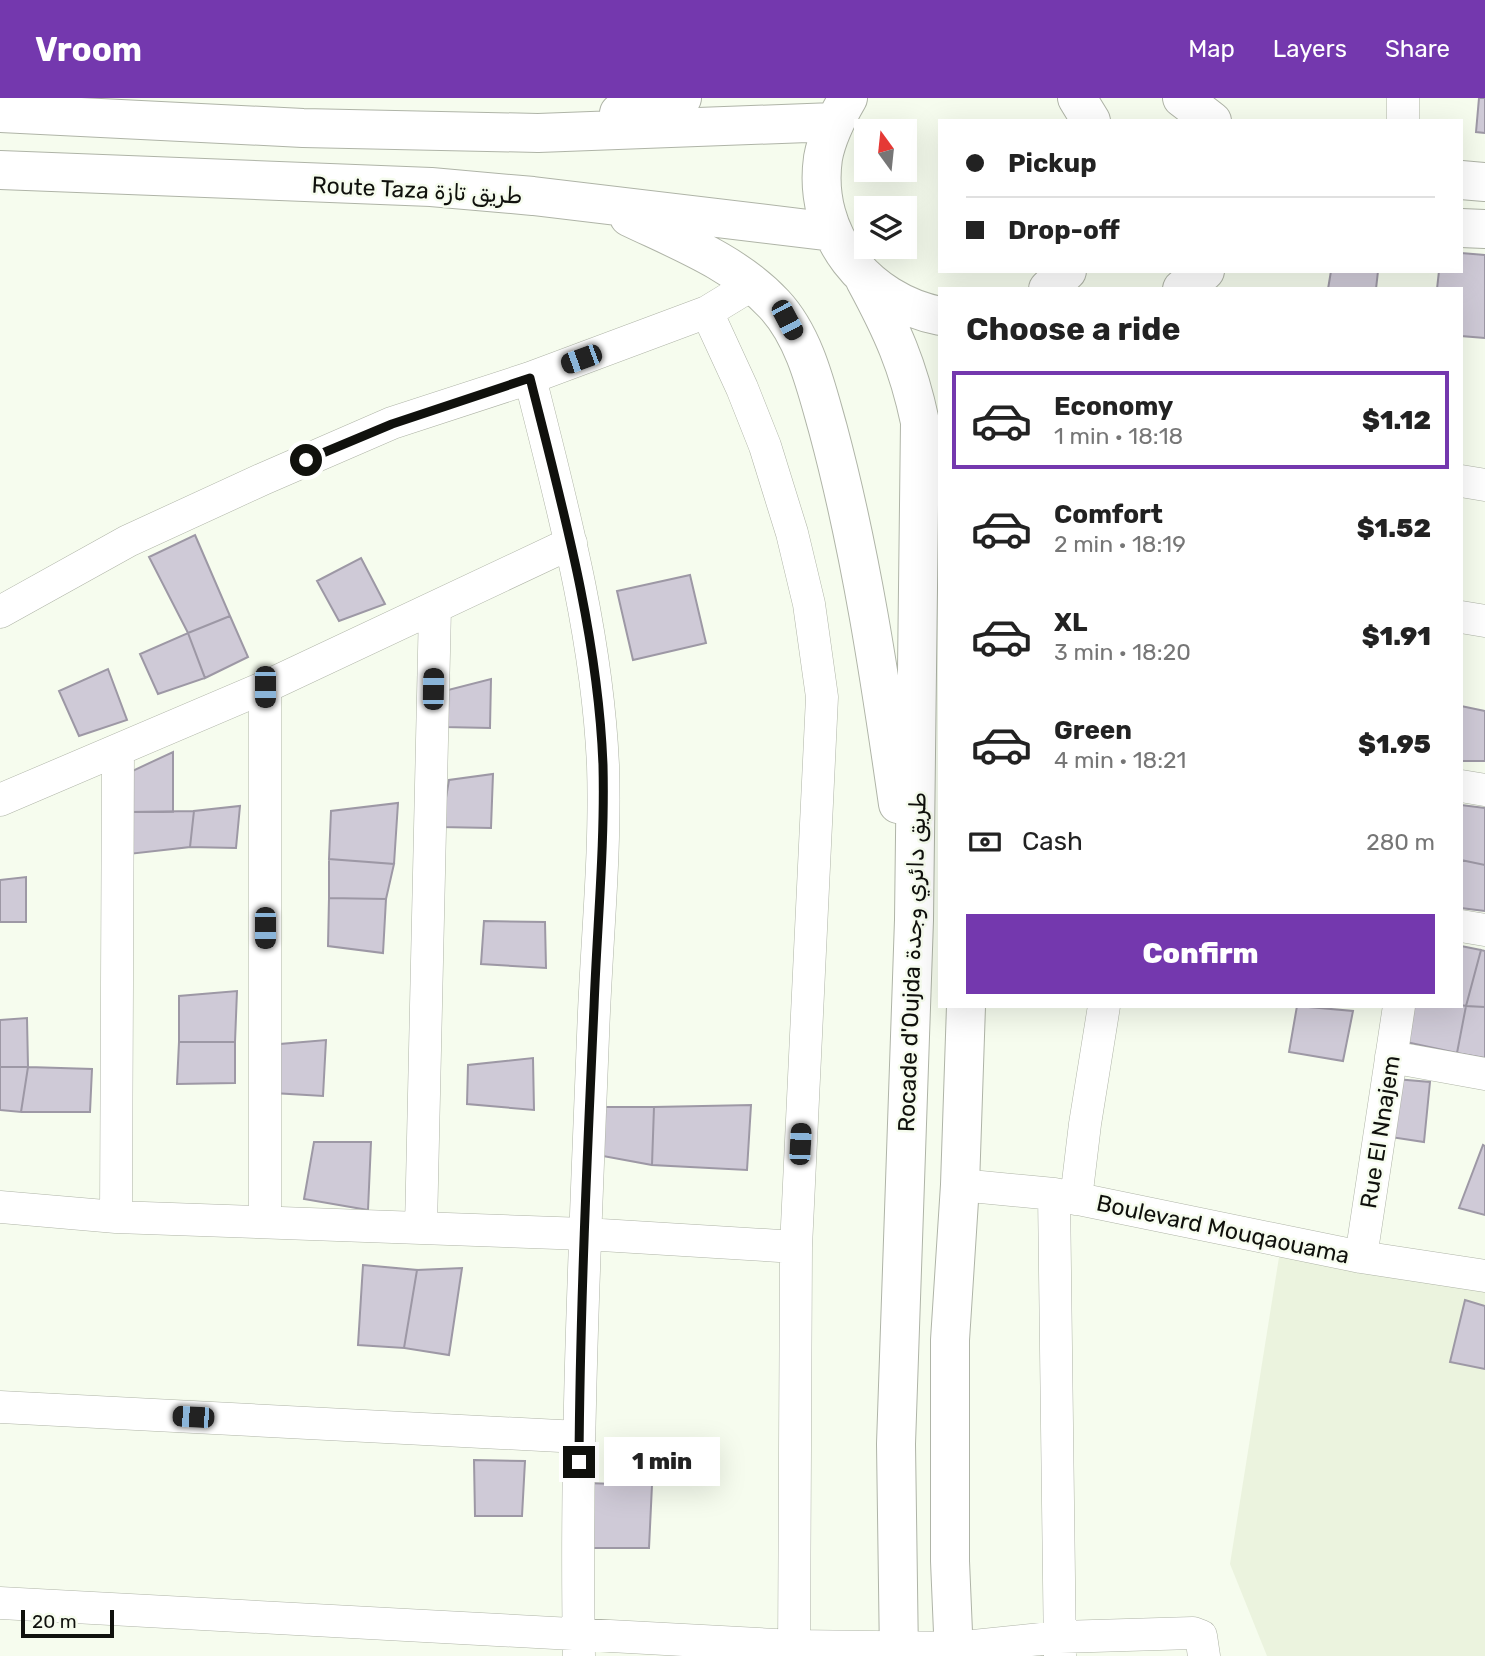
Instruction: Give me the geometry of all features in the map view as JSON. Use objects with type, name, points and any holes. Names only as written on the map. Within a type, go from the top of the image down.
[{"type":"main road","points":[[538,133],[682,98]]},
{"type":"main road","points":[[1077,98],[1090,119]]},
{"type":"main road","points":[[1182,98],[1209,119]]},
{"type":"main road","points":[[0,113],[303,128],[538,133],[841,110],[823,158],[823,195],[832,232],[846,257],[865,280],[901,304],[938,315]]},
{"type":"main road","name":"Route Taza طريق تازة","points":[[0,170],[431,187],[832,232]]},
{"type":"main road","points":[[1463,180],[1485,182]]},
{"type":"main road","points":[[605,205],[725,265],[753,284],[787,320],[800,343],[817,391],[856,539],[914,920]]},
{"type":"main road","points":[[1463,228],[1485,229]]},
{"type":"main road","points":[[1050,287],[1065,273]]},
{"type":"main road","points":[[1185,287],[1202,273]]},
{"type":"main road","name":"Rocade d'Oujda طريق دائري وجدة","points":[[865,280],[895,337],[912,382],[920,422],[914,920],[896,1444],[899,1652]]},
{"type":"main road","points":[[954,1652],[950,1560],[950,1340],[961,1185],[966,1008]]},
{"type":"street","points":[[1403,98],[1403,119]]},
{"type":"street","points":[[0,612],[128,541],[263,479],[392,424],[530,378],[707,312],[753,284]]},
{"type":"street","points":[[707,312],[765,446],[792,533],[809,604],[822,697],[796,1247],[794,1651]]},
{"type":"street","points":[[530,378],[572,543],[594,667],[603,765],[602,860],[594,1004],[579,1437],[578,1646]]},
{"type":"street","points":[[1463,481],[1485,485]]},
{"type":"street","points":[[0,800],[265,687],[572,543]]},
{"type":"street","points":[[421,1227],[435,608]]},
{"type":"street","points":[[265,687],[265,1221]]},
{"type":"street","points":[[116,1217],[118,750]]},
{"type":"street","points":[[1463,786],[1485,790]]},
{"type":"street","points":[[1463,926],[1485,930]]},
{"type":"street","points":[[1060,1647],[1065,1197],[1085,1124],[1104,1008]]},
{"type":"street","name":"Rue El Nnajem","points":[[1361,1257],[1399,1008]]},
{"type":"street","points":[[1391,1057],[1485,1074]]},
{"type":"street","name":"Boulevard Mouqaouama","points":[[961,1185],[1065,1197],[1361,1257],[1485,1276]]},
{"type":"street","points":[[0,1207],[116,1217],[585,1234],[796,1247]]},
{"type":"street","points":[[0,1406],[579,1437]]},
{"type":"street","points":[[0,1603],[578,1646],[954,1652],[1060,1647],[1193,1633],[1201,1636],[1204,1656]]},
{"type":"shaded area","points":[[1280,1251],[1485,1282],[1485,1656],[1267,1656],[1230,1564]]},
{"type":"building","points":[[1479,98],[1485,98],[1485,133],[1476,132]]},
{"type":"building","points":[[1463,253],[1485,255],[1485,338],[1463,336],[1463,287],[1437,287],[1439,273],[1463,273]]},
{"type":"building","points":[[1331,273],[1378,273],[1376,287],[1328,287]]},
{"type":"building","points":[[195,535],[230,616],[188,633],[149,557]]},
{"type":"building","points":[[361,558],[385,604],[339,621],[317,581]]},
{"type":"building","points":[[690,575],[706,643],[633,660],[617,591]]},
{"type":"building","points":[[230,616],[248,657],[205,678],[188,633]]},
{"type":"building","points":[[188,633],[205,678],[158,694],[140,654]]},
{"type":"building","points":[[108,669],[127,720],[79,736],[59,691]]},
{"type":"building","points":[[491,679],[490,728],[444,727],[448,690]]},
{"type":"building","points":[[1463,706],[1485,711],[1485,761],[1463,761]]},
{"type":"building","points":[[173,752],[173,812],[130,812],[128,773]]},
{"type":"building","points":[[493,774],[491,828],[441,827],[449,780]]},
{"type":"building","points":[[398,803],[394,864],[329,859],[331,811]]},
{"type":"building","points":[[1463,805],[1485,808],[1485,865],[1463,860]]},
{"type":"building","points":[[240,806],[236,848],[190,847],[194,811]]},
{"type":"building","points":[[194,811],[190,847],[129,854],[130,812]]},
{"type":"building","points":[[329,859],[394,864],[386,899],[329,898]]},
{"type":"building","points":[[1463,860],[1485,865],[1485,911],[1463,908]]},
{"type":"building","points":[[26,877],[26,922],[0,922],[0,880]]},
{"type":"building","points":[[329,898],[386,899],[383,953],[328,946]]},
{"type":"building","points":[[484,921],[545,922],[546,968],[481,964]]},
{"type":"building","points":[[1463,946],[1481,950],[1466,1006],[1463,1005]]},
{"type":"building","points":[[1481,950],[1485,951],[1485,1007],[1466,1006]]},
{"type":"building","points":[[237,991],[235,1042],[179,1042],[179,996]]},
{"type":"building","points":[[1466,1006],[1457,1053],[1406,1042],[1413,1008]]},
{"type":"building","points":[[1466,1006],[1485,1007],[1485,1058],[1457,1053]]},
{"type":"building","points":[[1297,1008],[1353,1011],[1343,1061],[1289,1052]]},
{"type":"building","points":[[27,1018],[28,1067],[0,1067],[0,1020]]},
{"type":"building","points":[[326,1040],[323,1096],[273,1093],[280,1044]]},
{"type":"building","points":[[179,1042],[235,1042],[235,1083],[177,1084]]},
{"type":"building","points":[[533,1058],[534,1110],[467,1104],[468,1065]]},
{"type":"building","points":[[0,1067],[28,1067],[21,1112],[0,1110]]},
{"type":"building","points":[[28,1067],[92,1069],[90,1112],[21,1112]]},
{"type":"building","points":[[1395,1079],[1430,1082],[1424,1142],[1384,1136]]},
{"type":"building","points":[[751,1105],[747,1170],[652,1165],[654,1107]]},
{"type":"building","points":[[601,1107],[654,1107],[652,1165],[592,1154]]},
{"type":"building","points":[[314,1142],[371,1142],[368,1210],[304,1199]]},
{"type":"building","points":[[1483,1145],[1485,1146],[1485,1215],[1459,1208]]},
{"type":"building","points":[[363,1265],[417,1270],[404,1348],[358,1345]]},
{"type":"building","points":[[462,1268],[449,1355],[404,1348],[417,1270]]},
{"type":"building","points":[[1465,1300],[1485,1306],[1485,1369],[1450,1362]]},
{"type":"building","points":[[474,1460],[525,1461],[522,1516],[475,1516]]},
{"type":"building","points":[[584,1483],[652,1485],[649,1548],[585,1548]]},
{"type":"route","points":[[306,460],[392,424],[530,378],[572,543],[594,667],[603,765],[602,860],[585,1234],[579,1462]]}]
